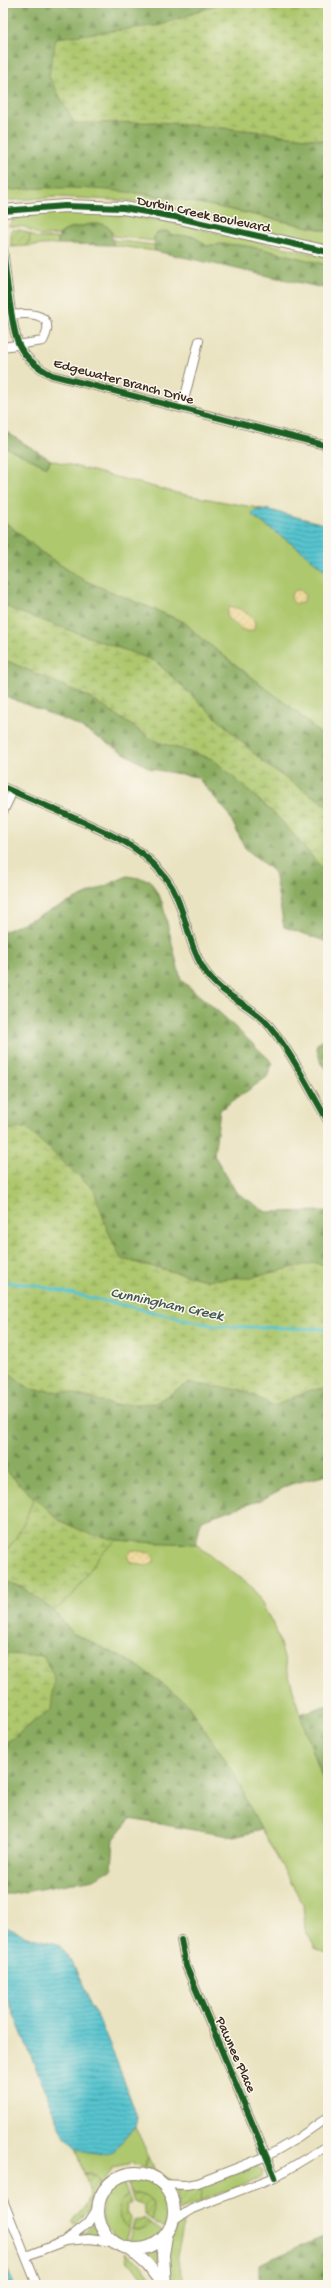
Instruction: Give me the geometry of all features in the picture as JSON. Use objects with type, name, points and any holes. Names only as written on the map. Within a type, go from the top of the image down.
[{"type":"street","name":"Durbin Creek Boulevard","points":[[3,211],[65,206],[123,208],[175,217],[328,252]]},
{"type":"street","name":"Edgewater Branch Drive","points":[[3,250],[18,345],[31,362],[52,375],[328,446]]},
{"type":"street","points":[[3,316],[32,313],[42,318],[46,324],[47,332],[43,341],[3,347]]},
{"type":"street","points":[[182,408],[199,341]]},
{"type":"street","points":[[3,787],[119,838],[149,859],[172,887],[180,904],[198,957],[206,973],[222,990],[260,1017],[276,1033],[328,1121]]},
{"type":"street","points":[[3,812],[13,791]]},
{"type":"street","name":"Pawnee Place","points":[[181,1940],[186,1966],[275,2177]]},
{"type":"street","points":[[162,2184],[186,2185],[198,2183],[267,2156],[298,2138],[328,2117]]},
{"type":"street","points":[[173,2221],[192,2209],[275,2177],[328,2145]]},
{"type":"street","points":[[65,2241],[88,2223],[98,2209],[105,2188],[123,2176],[139,2174],[155,2179],[162,2184],[171,2197],[174,2213],[173,2221],[166,2236],[163,2255],[164,2285]]},
{"type":"street","points":[[3,2200],[38,2285]]},
{"type":"street","points":[[98,2209],[101,2228],[113,2242]]},
{"type":"street","points":[[26,2256],[65,2241],[89,2239],[113,2242],[129,2248],[145,2248],[160,2241],[166,2236]]},
{"type":"street","points":[[129,2248],[148,2265],[164,2285]]},
{"type":"green space","points":[[3,3],[222,3],[161,25],[57,38],[74,123],[158,122],[255,131],[328,141],[328,231],[207,205],[126,192],[44,188],[3,191]]},
{"type":"green space","points":[[222,3],[328,3],[328,141],[255,131],[158,122],[74,123],[49,76],[56,38],[161,25]]},
{"type":"green space","points":[[41,186],[120,190],[190,201],[328,231],[328,245],[181,210],[131,201],[57,197],[3,201],[3,191]]},
{"type":"green space","points":[[65,213],[110,214],[163,221],[328,257],[328,265],[250,247],[220,244],[207,246],[193,236],[173,235],[166,231],[154,237],[154,241],[113,236],[112,232],[64,231],[59,235],[40,236],[25,227],[8,226],[19,217],[26,215]]},
{"type":"green space","points":[[92,224],[102,224],[110,228],[113,245],[58,244],[59,235],[70,228]]},
{"type":"green space","points":[[11,230],[21,230],[30,234],[29,242],[26,246],[11,247]]},
{"type":"green space","points":[[166,231],[173,235],[193,236],[207,246],[220,244],[250,247],[328,265],[328,289],[155,251],[154,237],[157,233]]},
{"type":"green space","points":[[30,234],[37,238],[58,238],[58,244],[26,246],[29,242]]},
{"type":"green space","points":[[113,240],[154,245],[155,251],[113,245]]},
{"type":"green space","points":[[3,430],[51,460],[47,467],[3,446]]},
{"type":"green space","points":[[3,446],[47,466],[51,460],[181,494],[269,510],[255,510],[253,516],[302,551],[328,573],[328,741],[293,709],[202,639],[184,622],[83,580],[41,552],[3,520]]},
{"type":"green space","points":[[3,520],[41,552],[83,580],[184,622],[202,639],[293,709],[328,741],[328,806],[269,767],[155,661],[13,610],[3,604]]},
{"type":"green space","points":[[3,604],[13,610],[155,661],[269,767],[328,806],[328,875],[279,818],[213,759],[155,741],[89,697],[3,659]]},
{"type":"green space","points":[[3,659],[89,697],[155,741],[213,759],[279,818],[328,875],[328,942],[284,927],[274,872],[245,848],[228,813],[197,777],[151,769],[75,724],[3,695]]},
{"type":"green space","points":[[127,876],[150,880],[162,902],[181,980],[220,1013],[273,1063],[267,1077],[220,1110],[214,1155],[236,1192],[266,1212],[328,1211],[328,1265],[313,1264],[252,1277],[206,1280],[121,1259],[107,1229],[26,1128],[3,1130],[3,932]]},
{"type":"green space","points":[[328,1036],[328,1070],[321,1064],[316,1045]]},
{"type":"green space","points":[[26,1128],[94,1190],[107,1229],[121,1259],[206,1280],[252,1277],[313,1263],[328,1265],[328,1388],[310,1390],[275,1406],[242,1390],[188,1383],[155,1403],[114,1405],[72,1393],[30,1389],[3,1368],[3,1130]]},
{"type":"green space","points":[[3,1368],[30,1389],[72,1393],[114,1405],[155,1403],[188,1383],[242,1390],[275,1406],[310,1390],[328,1388],[328,1475],[291,1484],[261,1500],[201,1520],[196,1544],[125,1541],[89,1534],[73,1528],[59,1520],[3,1468]]},
{"type":"green space","points":[[3,1468],[60,1521],[117,1540],[196,1544],[254,1589],[276,1630],[300,1714],[328,1794],[328,1954],[315,1948],[305,1929],[303,1904],[255,1818],[233,1771],[135,1664],[72,1633],[54,1611],[22,1587],[3,1580]]},
{"type":"green space","points":[[34,1497],[60,1521],[87,1533],[117,1540],[99,1556],[73,1595],[54,1611],[22,1587],[3,1580],[3,1555],[22,1528]]},
{"type":"green space","points":[[3,1580],[22,1587],[54,1611],[72,1633],[135,1664],[184,1700],[233,1771],[261,1830],[234,1837],[130,1819],[114,1839],[112,1869],[94,1879],[13,1894],[3,1894],[3,1745],[51,1709],[43,1656],[3,1654]]},
{"type":"green space","points":[[3,1654],[43,1656],[54,1677],[51,1709],[3,1745]]},
{"type":"green space","points":[[328,1705],[328,1781],[324,1782],[300,1714]]},
{"type":"green space","points":[[135,2126],[149,2157],[146,2161],[145,2168],[134,2165],[132,2162],[128,2165],[112,2168],[110,2173],[100,2185],[99,2180],[91,2173],[84,2173],[76,2147],[83,2152],[114,2151]]},
{"type":"green space","points":[[149,2157],[154,2168],[171,2182],[161,2179],[145,2168],[146,2161]]},
{"type":"green space","points":[[256,2166],[263,2170],[262,2176],[259,2179],[200,2201],[201,2187]]},
{"type":"green space","points":[[84,2173],[96,2176],[100,2185],[87,2213],[76,2224],[72,2222],[86,2205],[89,2194]]},
{"type":"green space","points":[[137,2177],[146,2179],[155,2184],[161,2191],[166,2199],[168,2208],[168,2218],[165,2228],[152,2220],[154,2209],[150,2201],[142,2195],[131,2194],[126,2178]]},
{"type":"green space","points":[[122,2180],[128,2195],[122,2200],[126,2227],[129,2229],[124,2243],[108,2230],[102,2212],[106,2194],[113,2186]]},
{"type":"green space","points":[[201,2187],[200,2201],[179,2210],[175,2190]]},
{"type":"green space","points":[[131,2194],[142,2195],[150,2201],[154,2209],[152,2220],[144,2215],[144,2206],[134,2202]]},
{"type":"green space","points":[[128,2195],[131,2203],[127,2206],[126,2212],[131,2220],[129,2229],[121,2222],[118,2212],[121,2203]]},
{"type":"green space","points":[[143,2218],[151,2223],[143,2229],[132,2229],[134,2221]]},
{"type":"green space","points":[[185,2219],[177,2256],[185,2285],[171,2285],[168,2268],[169,2249],[174,2232]]},
{"type":"green space","points":[[93,2223],[99,2235],[84,2235],[83,2233]]},
{"type":"green space","points":[[151,2223],[163,2231],[160,2235],[143,2244],[128,2243],[132,2229],[138,2230]]},
{"type":"green space","points":[[328,2235],[328,2285],[259,2285],[259,2264]]},
{"type":"green space","points":[[159,2248],[158,2270],[143,2254]]},
{"type":"green space","points":[[125,2253],[142,2265],[156,2285],[148,2285],[139,2272],[127,2262]]},
{"type":"sand","points":[[295,590],[301,590],[305,594],[305,600],[301,604],[295,604],[291,600],[291,594]]},
{"type":"sand","points":[[230,607],[241,610],[250,616],[255,622],[254,630],[243,630],[227,618],[227,610]]},
{"type":"sand","points":[[133,1550],[151,1553],[154,1557],[154,1562],[145,1566],[130,1562],[127,1555]]},
{"type":"water","points":[[255,510],[269,510],[328,525],[328,573],[302,551],[253,516],[252,513]]},
{"type":"water","points":[[3,1926],[29,1937],[58,1944],[72,1962],[87,1994],[89,2005],[98,2018],[119,2067],[137,2117],[135,2126],[114,2151],[95,2154],[80,2150],[69,2140],[59,2124],[3,1988]]},
{"type":"water","points":[[3,2259],[14,2285],[3,2285]]},
{"type":"waterway","name":"Cunningham Creek","points":[[3,1282],[34,1285],[215,1326],[328,1329]]},
{"type":"cycle path","points":[[3,211],[65,206],[123,208],[175,217],[328,252]]},
{"type":"cycle path","points":[[3,249],[11,315],[17,339],[26,356],[42,370],[52,375],[328,446]]},
{"type":"cycle path","points":[[3,787],[87,823],[115,837],[128,844],[152,862],[163,874],[177,897],[196,953],[207,974],[220,988],[258,1015],[274,1031],[290,1055],[328,1121]]},
{"type":"cycle path","points":[[181,1940],[186,1966],[275,2177]]}]
